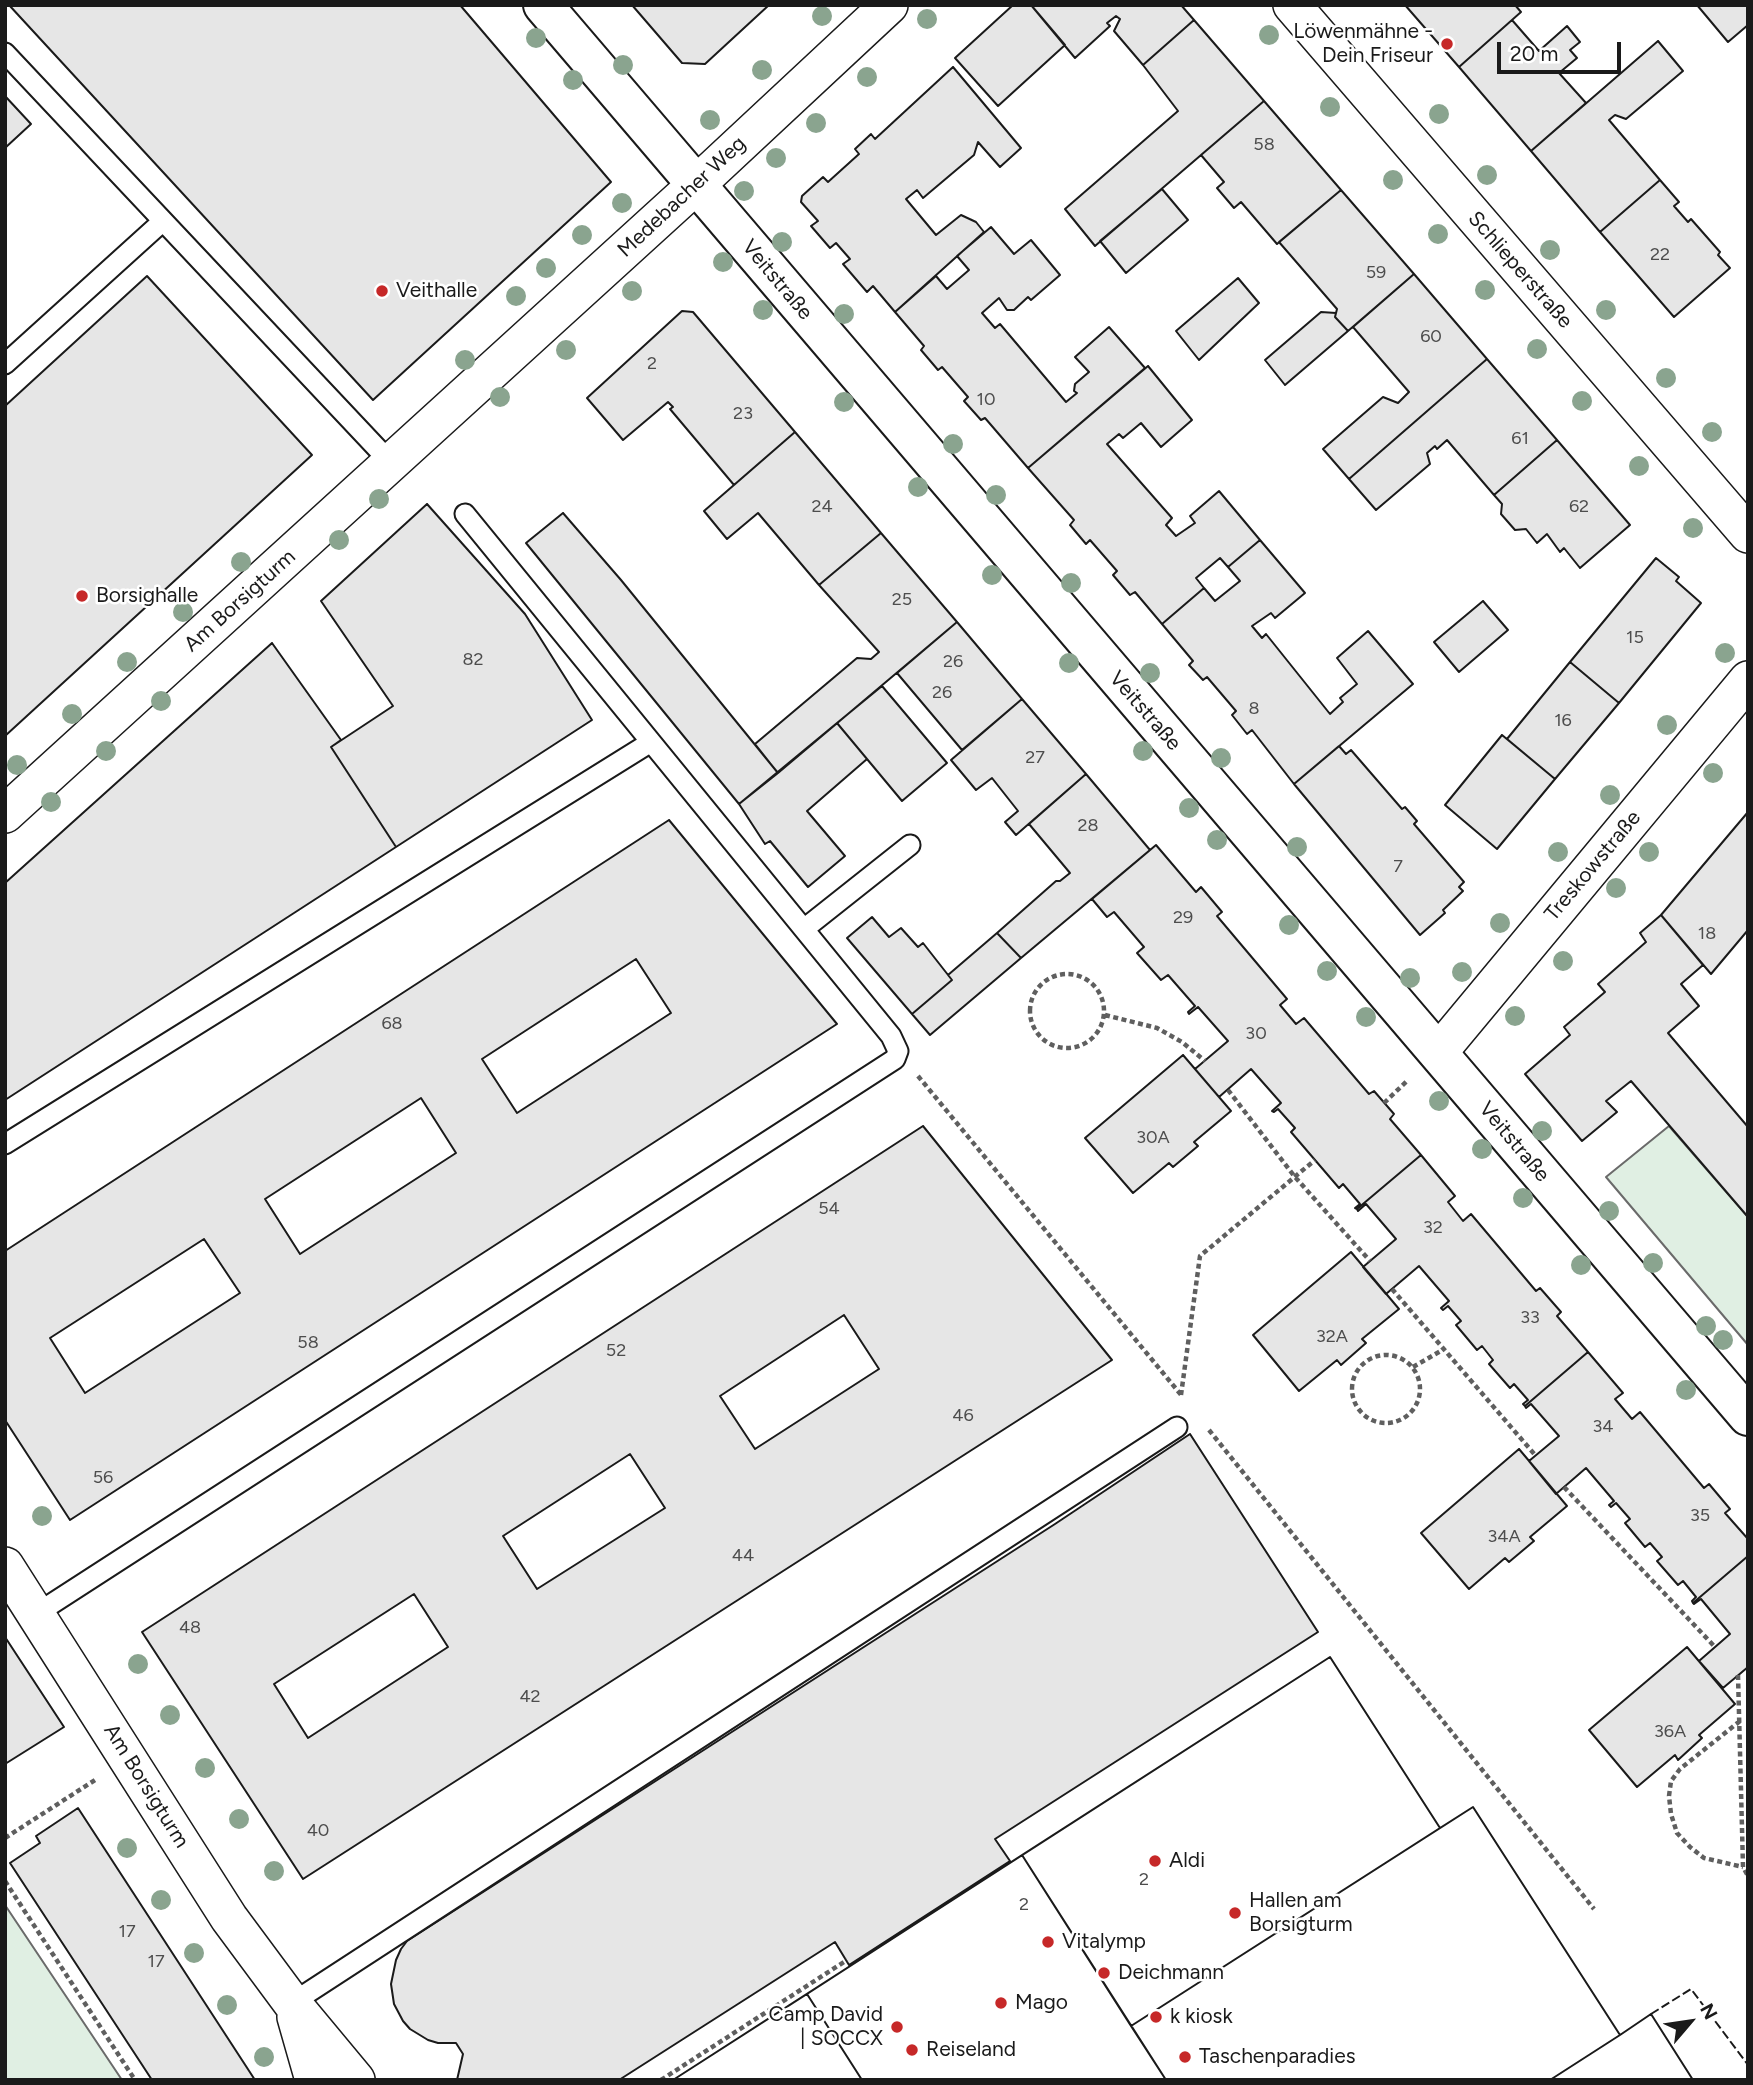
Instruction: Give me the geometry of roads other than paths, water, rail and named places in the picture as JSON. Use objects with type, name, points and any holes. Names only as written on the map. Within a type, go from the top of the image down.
[{"type":"street","name":"Veitstraße","points":[[543,5],[1748,1416]]},
{"type":"street","name":"Medebacher Weg","points":[[474,387],[889,5]]},
{"type":"street","name":"Schlieperstraße","points":[[1292,5],[1748,534]]},
{"type":"street","name":"Am Borsigturm","points":[[5,814],[474,387]]},
{"type":"street","name":"Treskowstraße","points":[[1438,1053],[1748,680]]},
{"type":"street","name":"Am Borsigturm","points":[[5,1566],[229,1918],[292,2003],[356,2080]]},
{"type":"street","name":"Am Borsigturm","points":[[292,2003],[314,2080]]},
{"type":"lane","points":[[5,52],[391,463]]},
{"type":"lane","points":[[5,364],[163,221]]},
{"type":"lane","points":[[36,1614],[894,1059],[898,1051],[891,1036],[465,514]]},
{"type":"lane","points":[[5,1144],[651,742]]},
{"type":"lane","points":[[804,929],[910,845]]},
{"type":"lane","points":[[292,2003],[1177,1427]]},
{"type":"place","name":"Löwenmähne - Dein Friseur","points":[[1447,44]]},
{"type":"place","name":"Veithalle","points":[[382,291]]},
{"type":"place","name":"Borsighalle","points":[[82,596]]},
{"type":"place","name":"Aldi","points":[[1155,1861]]},
{"type":"place","name":"Hallen am Borsigturm","points":[[1235,1913]]},
{"type":"place","name":"Vitalymp","points":[[1048,1942]]},
{"type":"place","name":"Deichmann","points":[[1104,1973]]},
{"type":"place","name":"Mago","points":[[1001,2003]]},
{"type":"place","name":"k kiosk","points":[[1156,2017]]},
{"type":"place","name":"Camp David | SOCCX","points":[[897,2027]]},
{"type":"place","name":"Reiseland","points":[[912,2050]]},
{"type":"place","name":"Taschenparadies","points":[[1185,2057]]}]
